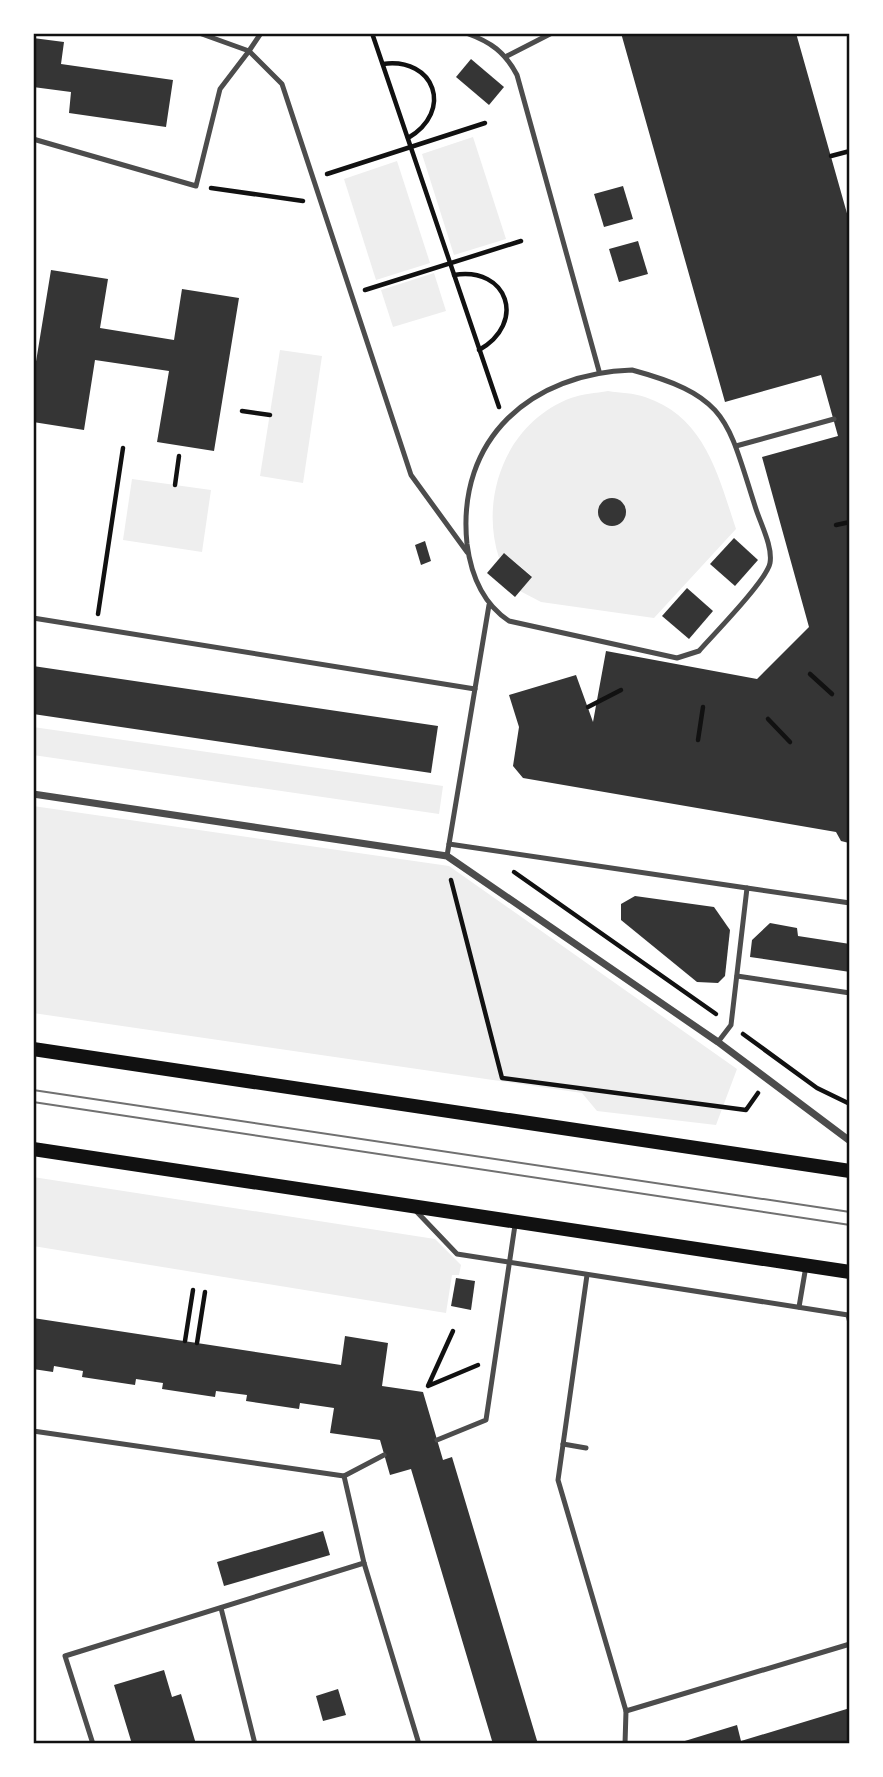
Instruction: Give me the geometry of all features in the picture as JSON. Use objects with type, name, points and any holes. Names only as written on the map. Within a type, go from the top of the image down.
[{"type":"main road","points":[[33,1049],[850,1171]]},
{"type":"main road","points":[[33,1149],[850,1272]]},
{"type":"street","points":[[33,794],[447,856],[718,1042],[850,1142]]},
{"type":"lane","points":[[199,33],[249,51],[282,84],[411,475],[468,554]]},
{"type":"lane","points":[[33,139],[195,186],[220,89],[261,33]]},
{"type":"lane","points":[[466,33],[486,40],[507,56],[517,75],[599,371]]},
{"type":"lane","points":[[507,56],[544,34],[552,33]]},
{"type":"lane","points":[[632,370],[690,390],[712,405],[729,428],[770,563],[766,574],[699,651],[677,658],[509,621],[489,605],[472,573],[465,524],[471,480],[487,444],[504,423],[517,409],[550,387],[599,371],[632,370]]},
{"type":"lane","points":[[736,446],[834,419]]},
{"type":"lane","points":[[447,856],[489,605]]},
{"type":"lane","points":[[33,618],[475,689]]},
{"type":"lane","points":[[449,844],[850,903]]},
{"type":"lane","points":[[718,1042],[731,1025],[747,888]]},
{"type":"lane","points":[[737,976],[850,993]]},
{"type":"lane","points":[[413,1208],[457,1254],[848,1315],[850,1323]]},
{"type":"lane","points":[[438,1440],[486,1420],[516,1222]]},
{"type":"lane","points":[[799,1307],[806,1265]]},
{"type":"lane","points":[[587,1275],[558,1480],[626,1711],[625,1744]]},
{"type":"lane","points":[[33,1431],[344,1476],[384,1455]]},
{"type":"lane","points":[[563,1444],[586,1448]]},
{"type":"lane","points":[[344,1476],[364,1563],[419,1744]]},
{"type":"lane","points":[[93,1744],[65,1656],[364,1563]]},
{"type":"lane","points":[[221,1608],[255,1744]]},
{"type":"lane","points":[[626,1711],[850,1644]]},
{"type":"path","points":[[372,33],[504,423]]},
{"type":"path","points":[[383,64],[398,62],[413,65],[425,75],[433,88],[435,104],[430,118],[421,130],[408,138]]},
{"type":"path","points":[[313,179],[485,123]]},
{"type":"path","points":[[831,156],[850,151]]},
{"type":"path","points":[[195,186],[321,204]]},
{"type":"path","points":[[351,294],[522,241]]},
{"type":"path","points":[[454,275],[470,272],[485,277],[498,286],[505,299],[507,314],[503,329],[494,341],[479,350]]},
{"type":"path","points":[[242,411],[270,415]]},
{"type":"path","points":[[101,589],[122,448]]},
{"type":"path","points":[[175,485],[179,456]]},
{"type":"path","points":[[836,525],[850,522]]},
{"type":"path","points":[[810,674],[832,694]]},
{"type":"path","points":[[588,707],[621,691]]},
{"type":"path","points":[[698,740],[703,707]]},
{"type":"path","points":[[768,719],[790,742]]},
{"type":"path","points":[[482,849],[817,1088],[850,1104]]},
{"type":"path","points":[[447,856],[502,1077],[746,1110],[782,1062]]},
{"type":"path","points":[[185,1341],[193,1290]]},
{"type":"path","points":[[197,1343],[205,1292]]},
{"type":"path","points":[[453,1331],[428,1386],[495,1358]]},
{"type":"shaded area","points":[[473,137],[506,239],[454,255],[422,154]]},
{"type":"shaded area","points":[[397,161],[430,263],[376,280],[344,179]]},
{"type":"shaded area","points":[[434,273],[446,311],[393,327],[381,290]]},
{"type":"shaded area","points":[[280,350],[322,356],[303,483],[260,476]]},
{"type":"shaded area","points":[[608,391],[645,397],[682,418],[706,450],[723,488],[736,529],[654,618],[541,602],[520,591],[532,576],[504,553],[499,558],[494,534],[496,486],[515,443],[530,424],[549,409],[571,398]]},
{"type":"shaded area","points":[[132,479],[211,490],[202,552],[123,540]]},
{"type":"shaded area","points":[[33,727],[443,786],[439,814],[33,755]]},
{"type":"shaded area","points":[[33,806],[449,866],[737,1069],[716,1125],[597,1111],[582,1093],[33,1013]]},
{"type":"shaded area","points":[[33,1177],[435,1239],[461,1265],[459,1275],[452,1275],[446,1313],[33,1246]]},
{"type":"building","points":[[621,33],[796,33],[850,224],[849,843],[841,841],[836,832],[523,778],[513,766],[519,727],[509,695],[576,675],[593,722],[606,651],[757,679],[809,627],[762,457],[838,436],[821,375],[725,402]]},
{"type":"building","points":[[33,38],[64,42],[61,64],[173,80],[166,127],[69,113],[71,92],[33,87]]},
{"type":"building","points":[[471,59],[504,87],[489,105],[456,77]]},
{"type":"building","points":[[623,186],[633,219],[604,227],[594,194]]},
{"type":"building","points":[[638,241],[648,274],[619,282],[609,249]]},
{"type":"building","points":[[51,270],[108,279],[100,328],[174,340],[182,289],[239,298],[214,451],[157,442],[169,371],[95,360],[84,430],[33,422],[33,380]]},
{"type":"building","points":[[612,498],[622,502],[626,512],[622,522],[612,526],[602,522],[598,512],[602,502]]},
{"type":"building","points":[[734,538],[758,560],[735,586],[710,564]]},
{"type":"building","points":[[425,541],[431,561],[421,565],[415,545]]},
{"type":"building","points":[[504,553],[532,577],[515,597],[487,573]]},
{"type":"building","points":[[687,588],[713,611],[689,639],[662,616]]},
{"type":"building","points":[[33,666],[438,726],[431,773],[33,714]]},
{"type":"building","points":[[635,896],[714,907],[730,930],[725,976],[718,983],[697,982],[621,920],[621,904]]},
{"type":"building","points":[[770,923],[797,928],[798,936],[850,944],[850,972],[750,957],[752,940]]},
{"type":"building","points":[[456,1278],[475,1281],[471,1310],[451,1306]]},
{"type":"building","points":[[33,1318],[341,1365],[345,1336],[388,1343],[382,1386],[423,1392],[443,1460],[452,1457],[538,1744],[493,1744],[411,1469],[390,1475],[380,1440],[330,1433],[334,1408],[300,1403],[299,1409],[246,1401],[247,1395],[216,1391],[215,1397],[162,1389],[163,1383],[136,1379],[135,1385],[82,1377],[83,1371],[54,1366],[53,1372],[33,1369]]},
{"type":"building","points":[[323,1531],[330,1555],[224,1586],[217,1562]]},
{"type":"building","points":[[164,1670],[172,1697],[181,1694],[196,1744],[132,1744],[114,1685]]},
{"type":"building","points":[[338,1689],[346,1715],[323,1721],[316,1696]]},
{"type":"building","points":[[850,1708],[850,1744],[675,1744],[737,1725],[741,1741]]},
{"type":"tram line","points":[[33,1090],[850,1212]]},
{"type":"tram line","points":[[33,1102],[850,1225]]}]
